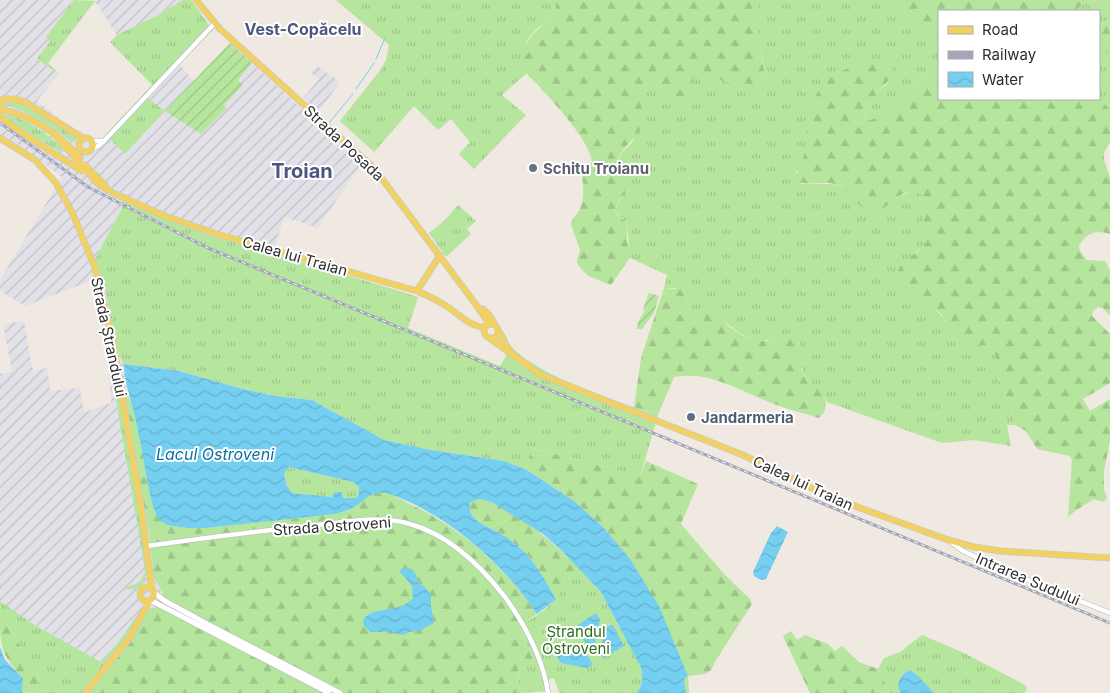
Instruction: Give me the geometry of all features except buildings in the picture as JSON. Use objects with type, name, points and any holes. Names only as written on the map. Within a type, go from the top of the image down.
[{"type":"main road","name":"Strada Posada","points":[[196,0],[214,24],[369,163],[386,182],[474,302],[490,316],[489,326],[498,332]]},
{"type":"main road","points":[[0,105],[3,99],[25,102],[81,141]]},
{"type":"main road","name":"Calea lui Traian","points":[[0,109],[30,118],[52,133],[102,182],[123,196]]},
{"type":"main road","points":[[0,115],[89,175]]},
{"type":"main road","name":"Strada Ștrandului","points":[[0,138],[29,156],[50,176],[73,214],[92,260],[102,292],[112,337],[147,546],[153,596],[143,610],[128,640],[85,693]]},
{"type":"main road","points":[[60,156],[64,154],[67,146],[87,138],[92,141],[86,159],[87,167]]},
{"type":"main road","points":[[81,141],[81,150],[90,150]]},
{"type":"main road","name":"Calea lui Traian","points":[[67,146],[89,175],[104,189],[194,227],[417,291],[444,304],[469,324],[546,377],[743,455],[833,498],[948,540],[974,547],[1000,551],[1110,558]]},
{"type":"main road","points":[[417,291],[440,255]]},
{"type":"main road","name":"Calea lui Traian","points":[[464,319],[478,326],[489,326]]},
{"type":"main road","points":[[489,326],[484,331],[488,337],[496,336],[498,332]]},
{"type":"main road","name":"Calea lui Traian","points":[[498,332],[512,354]]},
{"type":"main road","name":"Strada Ștrandului","points":[[143,610],[140,594],[149,570]]},
{"type":"main road","points":[[151,582],[159,600]]},
{"type":"main road","points":[[143,588],[147,587],[153,591],[159,600],[329,693]]},
{"type":"main road","points":[[142,598],[146,600],[159,600],[340,693]]},
{"type":"main road","points":[[143,610],[159,600]]},
{"type":"street","points":[[90,150],[104,141],[214,24]]},
{"type":"street","points":[[92,141],[104,141]]},
{"type":"street","name":"Strada Ostroveni","points":[[147,546],[371,520],[401,522],[424,528],[472,560],[499,590],[518,616],[530,639],[542,669],[548,693]]},
{"type":"street","name":"Intrarea Sudului","points":[[948,540],[963,551],[990,564],[1110,613]]},
{"type":"shaded area","points":[[0,0],[74,0],[46,37],[50,40],[37,59],[59,74],[37,101],[69,126],[96,139],[101,139],[105,135],[125,154],[165,111],[224,105],[243,85],[238,80],[252,63],[322,127],[363,161],[318,228],[284,217],[273,254],[166,220],[125,202],[95,259],[105,288],[119,356],[124,364],[126,390],[124,391],[149,534],[154,578],[163,593],[154,608],[101,662],[33,624],[0,601],[0,374],[12,371],[3,324],[24,321],[33,371],[48,368],[50,391],[80,388],[84,412],[111,403],[108,344],[101,305],[93,280],[25,306],[0,291],[0,280],[62,177],[35,157],[0,141]]},
{"type":"shaded area","points":[[94,0],[183,0],[160,14],[117,35]]},
{"type":"shaded area","points":[[179,64],[194,81],[165,111],[148,98]]},
{"type":"shaded area","points":[[317,66],[340,82],[319,112],[303,98],[319,79],[311,73]]},
{"type":"green space","points":[[74,0],[95,1],[48,63],[59,74],[37,59],[50,41],[46,37]]},
{"type":"green space","points":[[183,0],[191,0],[213,30],[179,63],[148,98],[165,111],[125,154],[105,135],[152,85],[110,42],[117,35],[160,14]]},
{"type":"green space","points":[[336,0],[556,0],[554,12],[526,43],[522,67],[527,73],[502,95],[526,115],[474,169],[459,154],[470,142],[451,119],[438,130],[414,106],[374,152],[340,121],[381,69],[386,60],[389,45]]},
{"type":"green space","points":[[556,0],[759,0],[759,43],[764,70],[761,84],[756,89],[746,89],[697,71],[686,94],[682,97],[677,97],[662,88],[643,84],[640,95],[641,126],[637,135],[621,153],[618,161],[625,190],[616,206],[616,212],[627,223],[627,241],[631,256],[611,285],[588,276],[578,265],[577,261],[580,250],[571,224],[583,200],[580,164],[592,163],[590,154],[570,122],[524,70],[521,58],[523,48],[529,39],[551,15],[555,8]]},
{"type":"green space","points":[[759,0],[896,0],[909,18],[938,46],[938,70],[924,78],[899,105],[870,120],[866,116],[868,105],[889,82],[820,89],[806,122],[807,145],[804,157],[796,173],[802,184],[838,185],[846,190],[863,209],[878,211],[896,198],[911,192],[918,192],[923,195],[926,202],[926,210],[923,224],[928,240],[908,263],[902,282],[924,299],[972,345],[987,346],[994,350],[1000,383],[1009,402],[1015,425],[1007,425],[1011,446],[974,440],[942,443],[827,402],[824,394],[805,377],[799,353],[801,336],[795,331],[782,337],[757,340],[740,333],[712,315],[694,316],[687,307],[685,289],[664,288],[667,275],[630,258],[627,223],[616,211],[623,189],[618,163],[620,156],[634,138],[639,97],[643,84],[662,88],[677,97],[686,94],[697,70],[746,89],[756,89],[760,84],[763,73],[758,28]]},
{"type":"green space","points":[[896,0],[1099,0],[1085,3],[1076,10],[938,10],[938,46],[909,18]]},
{"type":"green space","points":[[1110,0],[1110,22],[1100,21],[1100,10],[1076,10],[1085,3]]},
{"type":"green space","points":[[1100,21],[1110,22],[1110,56],[1100,49]]},
{"type":"green space","points":[[230,43],[252,63],[238,80],[243,85],[224,105],[226,109],[201,134],[165,111]]},
{"type":"green space","points":[[1100,49],[1110,56],[1110,109],[1099,100]]},
{"type":"green space","points":[[878,59],[890,65],[892,72],[889,80],[868,105],[866,113],[870,120],[885,114],[899,105],[924,77],[938,69],[938,100],[1099,100],[1110,109],[1110,142],[1104,153],[1104,160],[1110,177],[1110,234],[1092,233],[1079,246],[1080,251],[1087,260],[1105,261],[1110,270],[1110,316],[1103,308],[1098,307],[1093,311],[1092,316],[1110,334],[1110,383],[1083,399],[1090,411],[1110,399],[1110,441],[1104,471],[1104,489],[1107,498],[1103,502],[1094,499],[1068,517],[1072,460],[1070,456],[1037,449],[1026,431],[1015,425],[1009,402],[1000,383],[994,350],[984,345],[966,343],[955,334],[941,314],[901,281],[898,273],[901,265],[921,249],[927,240],[923,224],[926,207],[924,197],[914,192],[908,192],[873,212],[864,209],[838,185],[802,183],[797,181],[797,172],[807,145],[806,121],[818,92],[831,78],[863,62]]},
{"type":"green space","points":[[3,102],[23,103],[77,137],[76,141],[72,142],[31,115],[3,104]]},
{"type":"green space","points":[[2,114],[35,126],[56,142],[62,148],[62,151],[60,152],[6,120]]},
{"type":"green space","points":[[125,202],[161,217],[233,242],[418,297],[408,328],[500,366],[511,348],[490,314],[511,346],[523,357],[539,367],[580,387],[658,415],[640,477],[573,458],[532,449],[527,470],[504,461],[431,450],[384,440],[312,400],[275,396],[179,371],[124,364],[119,356],[105,288],[95,259]]},
{"type":"green space","points":[[458,205],[476,221],[467,229],[471,234],[446,257],[429,233],[444,221]]},
{"type":"green space","points":[[681,287],[685,289],[687,307],[694,316],[712,311],[718,313],[728,326],[743,336],[767,341],[795,331],[799,332],[801,336],[799,348],[800,361],[803,374],[825,396],[826,406],[822,415],[819,418],[785,408],[713,379],[687,376],[674,377],[658,415],[634,407],[641,358],[664,288],[674,289]]},
{"type":"green space","points":[[649,293],[659,296],[654,313],[642,329],[637,329],[638,322],[645,310],[643,309]]},
{"type":"green space","points":[[113,361],[136,492],[147,573],[142,585],[135,589],[126,589],[125,585],[129,586],[138,582],[143,577],[145,570],[116,401]]},
{"type":"green space","points":[[126,390],[136,418],[153,507],[156,515],[167,525],[206,528],[347,511],[367,497],[380,492],[395,496],[446,524],[463,536],[511,580],[537,614],[519,626],[533,659],[518,663],[519,685],[524,693],[93,693],[101,662],[117,644],[140,611],[154,608],[163,593],[154,578],[149,534],[124,391]]},
{"type":"green space","points":[[531,449],[573,458],[640,477],[646,461],[698,484],[681,524],[724,574],[750,599],[752,604],[711,670],[706,674],[688,676],[603,527],[574,501],[527,470]]},
{"type":"green space","points":[[288,467],[353,482],[359,487],[359,495],[356,498],[349,499],[341,494],[333,497],[292,493],[287,486],[284,473]]},
{"type":"green space","points":[[481,499],[508,511],[534,528],[579,568],[564,577],[561,591],[556,599],[533,562],[520,547],[480,523],[472,515],[470,503]]},
{"type":"green space","name":"Ștrandul Ostroveni","points":[[579,568],[601,592],[641,668],[642,682],[636,693],[559,693],[554,678],[548,682],[549,691],[524,693],[519,685],[518,662],[533,659],[519,625],[534,617],[548,606],[558,593],[564,577]]},
{"type":"green space","points":[[0,601],[33,624],[101,662],[93,693],[31,693],[41,680],[0,613]]},
{"type":"green space","points":[[0,613],[41,680],[31,693],[22,693],[23,678],[10,662],[3,649],[0,634]]},
{"type":"green space","points":[[791,631],[797,640],[805,635],[828,644],[835,651],[842,646],[859,662],[878,669],[890,693],[810,693],[783,636]]},
{"type":"green space","points":[[922,635],[964,653],[1025,685],[1027,688],[1025,693],[890,693],[878,669],[884,658],[900,652]]},
{"type":"green space","points":[[688,676],[689,693],[686,693],[684,679]]},
{"type":"water","name":"Lacul Ostroveni","points":[[124,364],[179,371],[275,396],[312,400],[384,440],[431,450],[504,461],[527,470],[574,501],[603,527],[630,559],[659,606],[688,676],[684,679],[686,693],[636,693],[642,682],[641,668],[601,592],[543,534],[493,503],[481,499],[470,503],[470,509],[475,519],[520,547],[533,562],[556,599],[537,614],[508,576],[471,542],[431,513],[387,493],[372,494],[352,508],[335,514],[206,528],[167,525],[158,519],[153,507],[124,372]],"holes":[[[288,467],[353,482],[359,487],[359,495],[356,498],[344,498],[341,492],[334,492],[333,497],[292,493],[287,486],[284,474]]]},
{"type":"water","points":[[777,526],[788,532],[766,579],[761,580],[754,576],[753,572],[771,533]]},
{"type":"water","points":[[405,568],[413,571],[418,583],[424,586],[431,595],[434,623],[419,631],[403,635],[390,632],[371,632],[364,626],[363,620],[367,615],[401,606],[413,598],[412,586],[400,572],[400,570]]},
{"type":"water","points":[[596,613],[600,620],[595,644],[589,648],[575,627]]},
{"type":"water","points":[[613,625],[624,646],[603,658],[599,654],[606,627]]},
{"type":"water","points":[[579,643],[593,664],[587,668],[561,663],[557,657]]},
{"type":"water","points":[[0,647],[5,660],[23,678],[22,693],[0,693]]},
{"type":"water","points":[[910,670],[934,693],[901,693],[898,683],[904,674]]},
{"type":"waterway","points":[[376,59],[385,38]]},
{"type":"waterway","points":[[356,89],[374,63]]},
{"type":"waterway","points":[[329,123],[353,94]]},
{"type":"railway","points":[[0,123],[88,187],[208,248],[1110,623]]},
{"type":"place","name":"Schitu Troianu","points":[[533,168]]},
{"type":"place","name":"Jandarmeria","points":[[691,417]]},
{"type":"district","name":"Vest-Copăcelu","points":[[303,29]]},
{"type":"district","name":"Troian","points":[[302,171]]}]
